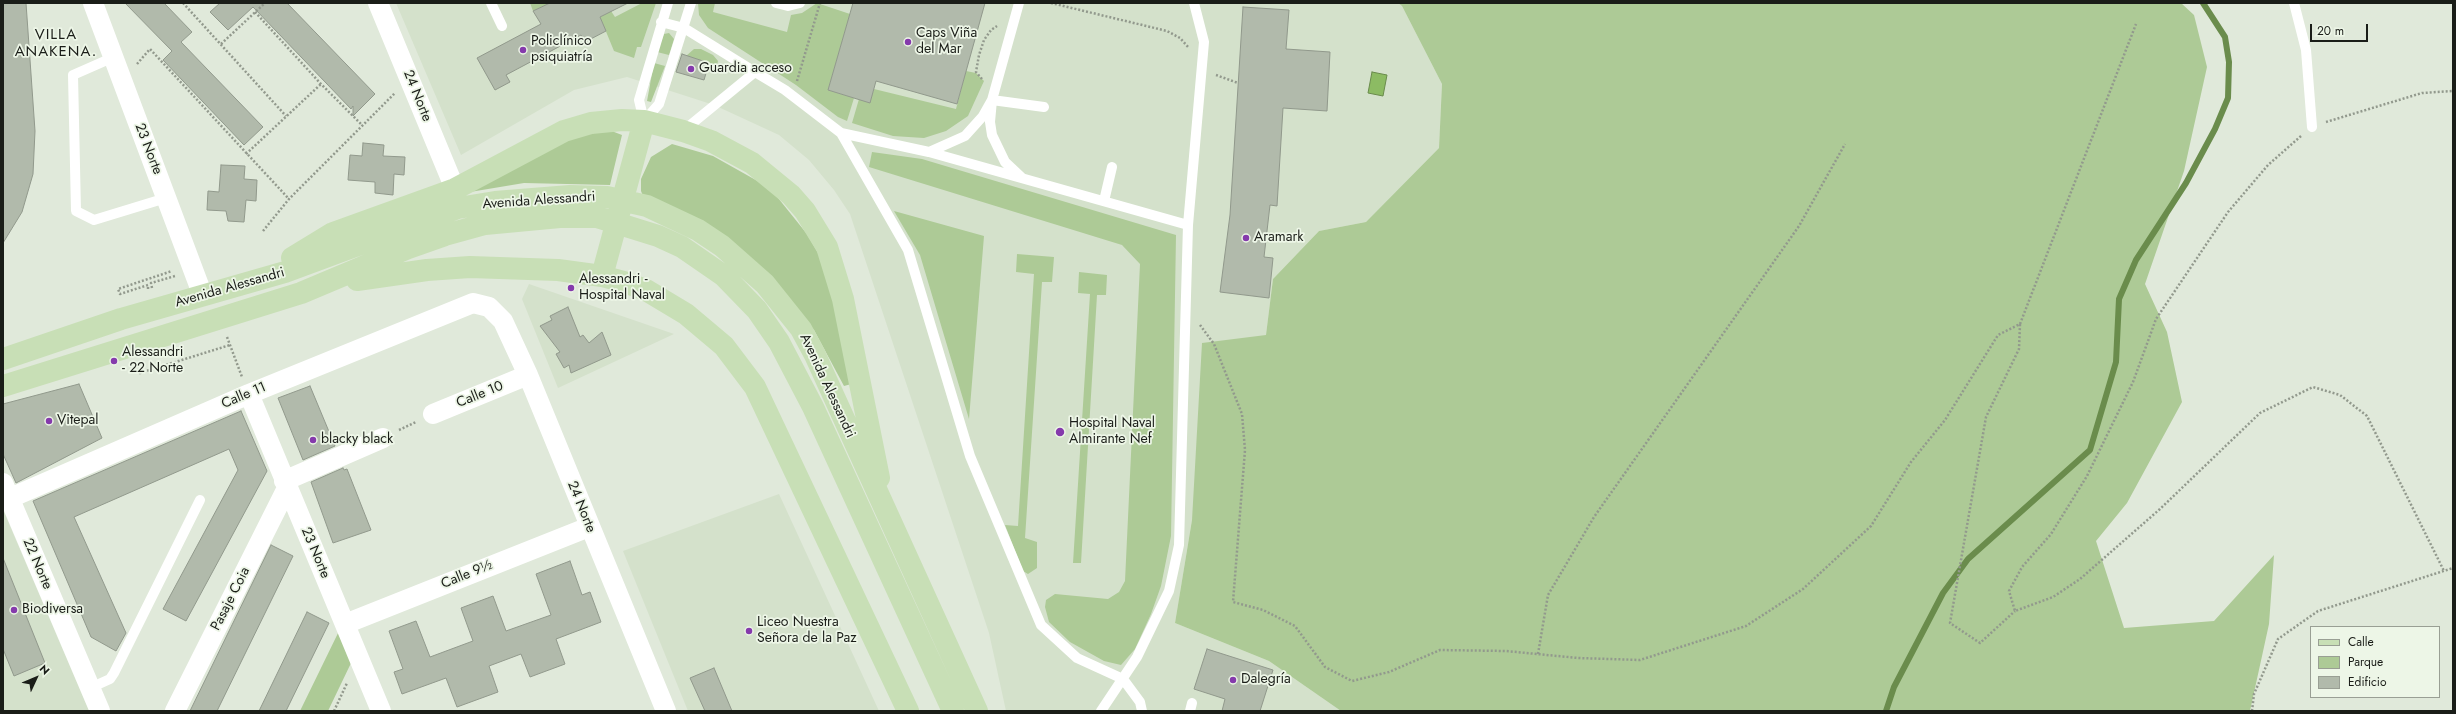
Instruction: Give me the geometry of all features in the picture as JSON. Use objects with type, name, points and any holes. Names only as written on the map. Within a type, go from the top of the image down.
[{"type":"main road","points":[[253,281],[333,233],[456,189],[564,131],[591,123],[622,120],[644,121],[683,131],[732,150],[775,181],[805,211],[827,247],[845,305],[886,515]]},
{"type":"main road","points":[[602,276],[644,121]]},
{"type":"main road","name":"Avenida Alessandri","points":[[3,359],[121,319],[285,272],[458,208],[532,198],[608,197],[647,206],[698,230],[722,246],[765,284],[784,306],[815,355],[886,515],[977,711]]},
{"type":"main road","name":"Avenida Alessandri","points":[[3,386],[301,293],[408,248],[445,235],[485,224],[537,218],[598,217],[633,227],[682,248],[724,276],[757,310],[779,342],[813,407],[953,711]]},
{"type":"main road","points":[[301,293],[385,275],[462,268],[514,267],[602,276],[646,290],[686,314],[724,346],[740,366],[767,410],[908,711]]},
{"type":"street","name":"23 Norte","points":[[93,3],[203,296]]},
{"type":"street","name":"24 Norte","points":[[378,3],[456,189]]},
{"type":"street","name":"Calle 11","points":[[5,494],[473,303],[489,307]]},
{"type":"street","name":"24 Norte","points":[[489,307],[503,321],[528,375],[666,711]]},
{"type":"street","name":"Calle 10","points":[[433,414],[528,375]]},
{"type":"street","name":"23 Norte","points":[[249,394],[285,484],[381,711]]},
{"type":"street","points":[[285,484],[383,438]]},
{"type":"street","name":"Pasaje Coia","points":[[175,711],[285,484]]},
{"type":"street","name":"22 Norte","points":[[5,494],[100,711]]},
{"type":"street","name":"Calle 9½","points":[[345,624],[589,526]]},
{"type":"lane","points":[[491,3],[502,26]]},
{"type":"lane","points":[[644,121],[639,100],[668,3]]},
{"type":"lane","points":[[644,121],[659,104],[691,3]]},
{"type":"lane","points":[[776,3],[788,6],[800,3]]},
{"type":"lane","points":[[1019,3],[992,100],[990,122],[992,135],[1005,162],[1025,180]]},
{"type":"lane","points":[[1101,711],[1138,657],[1169,591],[1179,544],[1188,225],[1204,42],[1194,3]]},
{"type":"lane","points":[[2294,3],[2306,50],[2312,127]]},
{"type":"lane","points":[[662,22],[684,28],[785,90],[841,133],[908,250],[970,456],[1041,625],[1061,646],[1077,658],[1123,679],[1140,702],[1142,711]]},
{"type":"lane","points":[[114,58],[72,75],[76,211],[94,220],[166,198]]},
{"type":"lane","points":[[683,131],[755,72]]},
{"type":"lane","points":[[992,100],[1044,107]]},
{"type":"lane","points":[[929,152],[965,136],[976,126],[992,100]]},
{"type":"lane","points":[[841,133],[929,152],[1188,225]]},
{"type":"lane","points":[[1104,201],[1112,167]]},
{"type":"lane","points":[[90,688],[110,679],[114,673],[200,500]]},
{"type":"path","points":[[183,3],[286,116]]},
{"type":"path","points":[[221,44],[265,3]]},
{"type":"path","points":[[796,85],[820,3]]},
{"type":"path","points":[[1051,3],[1168,31],[1180,38],[1217,77],[1238,83]]},
{"type":"path","points":[[255,12],[321,84],[362,125]]},
{"type":"path","points":[[984,81],[976,72],[979,55],[984,40],[1000,20]]},
{"type":"path","points":[[2136,24],[2020,324],[2019,349],[1986,417],[1950,623],[1980,643],[2015,611],[2053,597],[2080,579],[2160,509],[2260,413],[2313,387],[2340,395],[2367,416],[2444,571]]},
{"type":"path","points":[[137,64],[150,49],[288,199]]},
{"type":"path","points":[[263,230],[288,199],[410,78]]},
{"type":"path","points":[[246,154],[321,84]]},
{"type":"path","points":[[2015,611],[2010,591],[2022,567],[2051,534],[2087,476],[2133,382],[2156,319],[2228,212],[2268,165],[2312,127],[2422,93],[2453,91]]},
{"type":"path","points":[[1538,654],[1548,595],[1594,518],[1800,226],[1845,144]]},
{"type":"path","points":[[148,285],[148,290]]},
{"type":"path","points":[[1186,306],[1214,344],[1242,414],[1245,450],[1233,602],[1264,610],[1295,626],[1325,667],[1352,681],[1389,672],[1440,650],[1506,651],[1640,660],[1746,626],[1803,589],[1871,526],[1911,462],[1945,420],[1998,335],[2020,324]]},
{"type":"path","points":[[220,339],[227,337],[249,394]]},
{"type":"path","points":[[144,363],[137,365],[140,373],[230,345]]},
{"type":"path","points":[[383,438],[433,414]]},
{"type":"path","points":[[2252,711],[2254,694],[2278,639],[2318,611],[2453,568]]},
{"type":"path","points":[[334,711],[360,660]]},
{"type":"shaded area","name":"Hospital Naval Almirante Nef","points":[[396,3],[1398,3],[1402,6],[1442,84],[1439,148],[1366,222],[1319,231],[1273,279],[1266,335],[1192,520],[1175,623],[1269,661],[1341,711],[1006,711],[989,633],[850,214],[834,190],[809,160],[779,135],[714,105],[627,77],[574,90],[461,155]]},
{"type":"shaded area","points":[[1372,72],[1387,75],[1383,96],[1368,93]]},
{"type":"shaded area","points":[[529,284],[674,334],[558,388],[522,299]]},
{"type":"shaded area","name":"Liceo Nuestra Señora de la Paz","points":[[779,494],[879,711],[688,711],[623,551]]},
{"type":"shaded area","points":[[4,512],[89,711],[3,711]]},
{"type":"green space","points":[[530,3],[550,3],[533,11]]},
{"type":"green space","points":[[642,3],[656,3],[641,47],[637,47],[634,58],[614,51],[600,17],[611,11],[615,17]]},
{"type":"green space","points":[[698,3],[715,3],[713,12],[787,32],[791,15],[802,13],[817,3],[850,14],[828,90],[854,98],[847,121],[838,117],[796,85],[708,28],[699,15]]},
{"type":"green space","points":[[1398,3],[2181,3],[2194,15],[2207,67],[2184,171],[2145,284],[2167,332],[2182,402],[2127,503],[2096,541],[2124,628],[2214,621],[2274,555],[2269,624],[2250,711],[1341,711],[1269,661],[1175,623],[1192,520],[1202,343],[1266,335],[1273,279],[1319,231],[1366,222],[1439,148],[1442,84],[1402,6]]},
{"type":"green space","points":[[669,33],[674,39],[669,55],[657,52],[664,34]]},
{"type":"green space","points":[[694,49],[701,49],[713,55],[718,61],[716,70],[708,67],[709,63],[686,56]]},
{"type":"green space","points":[[654,63],[665,66],[651,102],[647,101]]},
{"type":"green space","points":[[966,71],[976,73],[984,81],[968,116],[946,131],[924,138],[893,136],[852,123],[859,99],[870,102],[874,89],[956,109]]},
{"type":"green space","points":[[609,130],[622,135],[610,185],[524,183],[470,192],[565,139]]},
{"type":"green space","points":[[672,144],[713,156],[770,188],[807,234],[818,253],[829,280],[855,383],[844,386],[814,330],[643,196],[641,191],[641,179],[651,157]]},
{"type":"green space","points":[[872,152],[922,159],[1176,235],[1171,536],[1161,586],[1151,614],[1135,649],[1121,665],[1104,661],[1070,642],[1049,622],[1045,607],[1046,600],[1055,594],[1108,599],[1119,592],[1125,581],[1140,264],[1122,245],[869,167]]},
{"type":"green space","points":[[894,211],[984,236],[969,419],[920,255]]},
{"type":"green space","points":[[1017,254],[1054,257],[1052,282],[1042,282],[1025,538],[1037,542],[1037,568],[1028,574],[1023,571],[1005,525],[1018,526],[1034,274],[1016,272]]},
{"type":"green space","points":[[1079,272],[1107,275],[1106,295],[1097,295],[1081,563],[1073,563],[1090,294],[1078,293]]},
{"type":"green space","points":[[340,629],[352,661],[328,711],[300,711]]},
{"type":"building","points":[[3,3],[26,3],[35,131],[33,174],[22,212],[3,243]]},
{"type":"building","points":[[125,3],[164,3],[192,32],[181,42],[263,127],[244,145],[163,60],[172,51]]},
{"type":"building","points":[[220,3],[287,3],[375,94],[353,116],[353,106],[351,109],[253,7],[228,30],[210,12]]},
{"type":"building","name":"Policlínico psiquiatría","points":[[550,3],[628,3],[600,17],[606,31],[585,42],[581,35],[506,75],[510,82],[495,90],[477,58],[541,24],[533,11]]},
{"type":"building","name":"Caps Viña del Mar","points":[[853,3],[985,3],[957,104],[876,81],[870,103],[828,90]]},
{"type":"building","points":[[1243,7],[1289,10],[1286,49],[1330,52],[1327,111],[1283,108],[1277,206],[1270,205],[1264,257],[1273,258],[1269,298],[1220,292],[1230,215]]},
{"type":"building","name":"Guardia acceso","points":[[682,54],[709,63],[704,80],[676,72]]},
{"type":"building","points":[[363,143],[384,145],[383,156],[405,157],[404,175],[394,174],[393,195],[375,193],[375,182],[348,180],[350,155],[362,156]]},
{"type":"building","points":[[221,165],[245,166],[244,179],[257,180],[256,201],[246,200],[244,222],[228,221],[226,211],[207,210],[208,191],[219,192]]},
{"type":"building","points":[[568,307],[580,337],[583,335],[589,343],[602,332],[611,355],[571,373],[569,365],[564,368],[556,354],[560,352],[540,326],[552,320],[550,316]]},
{"type":"building","name":"Vitepal","points":[[79,384],[102,438],[16,483],[3,454],[3,404]]},
{"type":"building","points":[[310,386],[335,446],[303,460],[278,398]]},
{"type":"building","points":[[241,411],[267,471],[186,621],[163,609],[238,470],[229,449],[74,517],[126,633],[116,651],[91,637],[33,501]]},
{"type":"building","points":[[343,468],[344,470],[347,469],[371,530],[333,543],[311,482]]},
{"type":"building","points":[[271,545],[293,556],[217,711],[190,711]]},
{"type":"building","name":"Biodiversa","points":[[3,558],[45,663],[14,676],[3,649]]},
{"type":"building","points":[[570,561],[582,595],[590,592],[601,622],[556,639],[565,664],[530,677],[521,654],[489,666],[498,692],[457,707],[446,678],[402,694],[394,672],[403,669],[389,631],[416,621],[430,657],[473,641],[461,608],[493,596],[506,631],[551,615],[536,574]]},
{"type":"building","points":[[307,612],[329,623],[286,711],[259,711]]},
{"type":"building","name":"Dalegría","points":[[1207,649],[1273,670],[1260,711],[1222,711],[1225,699],[1194,689]]},
{"type":"building","points":[[714,668],[732,711],[705,711],[690,678]]},
{"type":"waterway","points":[[1886,711],[1894,687],[1943,593],[1968,559],[2090,450],[2116,362],[2119,299],[2136,260],[2186,183],[2215,129],[2228,98],[2229,62],[2225,37],[2203,3]]},
{"type":"place","name":"Caps Viña del Mar","points":[[908,42]]},
{"type":"place","name":"Policlínico psiquiatría","points":[[523,50]]},
{"type":"place","name":"Guardia acceso","points":[[691,69]]},
{"type":"place","name":"Aramark","points":[[1246,238]]},
{"type":"place","name":"Alessandri - Hospital Naval","points":[[571,288]]},
{"type":"place","name":"Alessandri - 22 Norte","points":[[114,361]]},
{"type":"place","name":"Vitepal","points":[[49,421]]},
{"type":"place","name":"Hospital Naval Almirante Nef","points":[[1060,432]]},
{"type":"place","name":"blacky black","points":[[313,440]]},
{"type":"place","name":"Biodiversa","points":[[14,610]]},
{"type":"place","name":"Liceo Nuestra Señora de la Paz","points":[[749,631]]},
{"type":"place","name":"Dalegría","points":[[1233,680]]},
{"type":"district","name":"VILLA ANAKENA.","points":[[56,44]]}]
